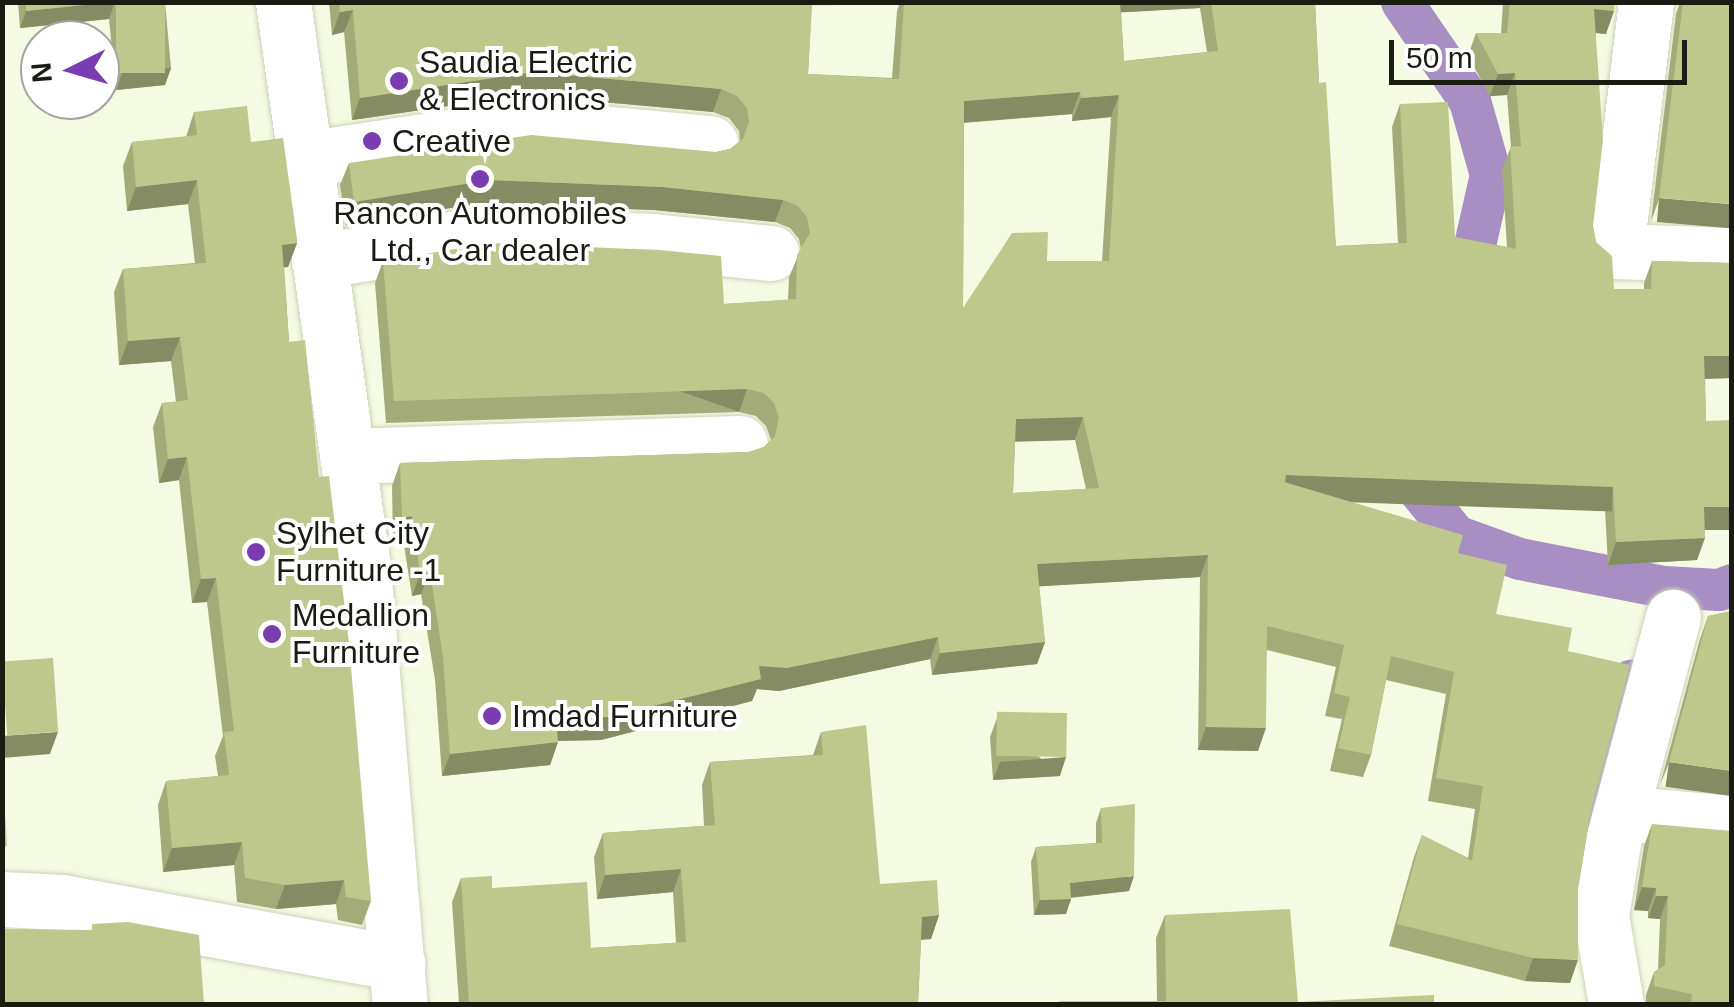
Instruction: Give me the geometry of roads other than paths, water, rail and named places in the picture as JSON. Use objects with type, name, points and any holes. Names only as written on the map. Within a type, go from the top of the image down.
[{"type":"main road","points":[[2,899],[62,902],[398,984],[363,567],[283,2]]},
{"type":"main road","points":[[1646,2],[1616,251],[1732,254]]},
{"type":"main road","points":[[305,160],[522,126],[710,143]]},
{"type":"main road","points":[[320,261],[480,234],[653,240],[772,253]]},
{"type":"main road","points":[[347,456],[740,443]]},
{"type":"main road","points":[[1616,1004],[1601,915],[1621,813],[1674,616]]},
{"type":"main road","points":[[1621,813],[1732,823]]},
{"type":"waterway","points":[[1402,2],[1470,101],[1491,175],[1464,294]]},
{"type":"waterway","points":[[1427,451],[1418,489],[1456,536],[1520,559],[1664,587],[1719,590],[1732,585]]},
{"type":"waterway","points":[[1588,807],[1632,680]]},
{"type":"place","name":"Saudia Electric & Electronics","points":[[399,81]]},
{"type":"place","name":"Creative","points":[[372,141]]},
{"type":"place","name":"Rancon Automobiles Ltd., Car dealer","points":[[480,179]]},
{"type":"place","name":"Sylhet City Furniture -1","points":[[256,552]]},
{"type":"place","name":"Medallion Furniture","points":[[272,634]]},
{"type":"place","name":"Imdad Furniture","points":[[492,716]]}]
